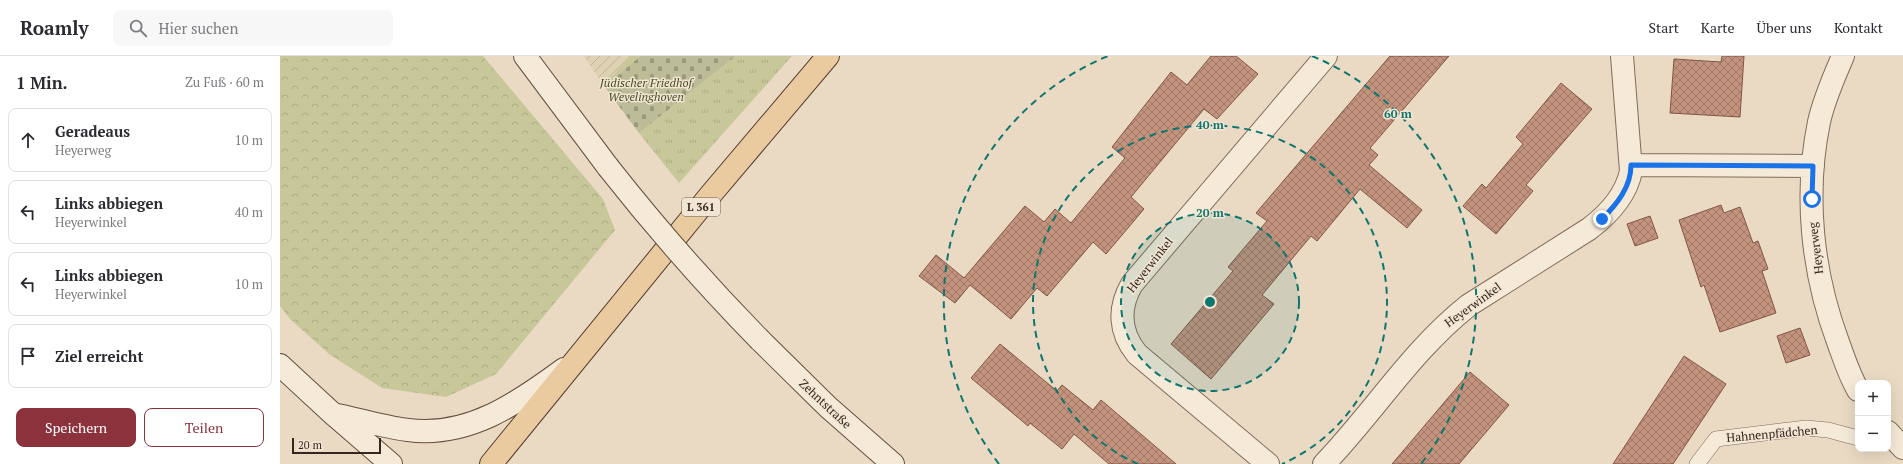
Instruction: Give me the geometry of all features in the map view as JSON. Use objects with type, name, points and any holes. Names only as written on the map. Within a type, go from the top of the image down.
[{"type":"main road","name":"L 361","points":[[491,464],[712,193],[828,56]]},
{"type":"street","name":"Zehntstraße","points":[[525,56],[608,167],[665,238],[708,287],[828,407],[893,464]]},
{"type":"street","name":"Heyerwinkel","points":[[1268,464],[1137,354],[1126,338],[1122,309],[1124,300],[1132,284],[1326,56]]},
{"type":"street","name":"Heyerwinkel","points":[[1324,464],[1427,344],[1454,317],[1469,305],[1602,219],[1624,193],[1630,179],[1631,165],[1622,56]]},
{"type":"street","name":"Heyerweg","points":[[1843,56],[1820,120],[1813,166],[1813,228],[1815,257],[1820,283],[1836,336],[1855,383]]},
{"type":"street","points":[[1631,165],[1813,166]]},
{"type":"street","points":[[333,414],[408,430],[426,431],[462,426],[484,420],[505,409],[541,386],[577,360]]},
{"type":"street","points":[[280,365],[333,414],[391,464]]},
{"type":"street","points":[[1891,435],[1903,448]]},
{"type":"lane","name":"Hahnenpfädchen","points":[[1697,464],[1716,439],[1806,428],[1828,430],[1855,437]]},
{"type":"lane","points":[[1891,448],[1903,452]]},
{"type":"shaded area","points":[[584,56],[629,56],[604,86]]},
{"type":"green space","points":[[280,56],[483,56],[603,199],[615,230],[496,374],[446,397],[382,388],[329,354],[290,319],[280,306]]},
{"type":"green space","points":[[629,56],[641,56],[604,86]]},
{"type":"green space","name":"Jüdischer Friedhof Wevelinghoven","points":[[641,56],[736,56],[639,133],[604,86]]},
{"type":"green space","points":[[736,56],[792,56],[679,183],[639,133]]},
{"type":"building","points":[[1211,56],[1236,56],[1258,74],[1217,119],[1204,109],[1131,197],[1144,209],[1106,254],[1093,242],[1047,296],[1037,288],[1011,319],[970,285],[955,303],[919,276],[936,255],[964,278],[1025,206],[1044,222],[1055,209],[1071,223],[1125,158],[1112,147],[1171,72],[1187,85]]},
{"type":"building","points":[[1390,56],[1449,56],[1370,148],[1378,155],[1369,165],[1422,210],[1407,228],[1360,189],[1317,241],[1311,236],[1262,295],[1274,304],[1211,379],[1171,344],[1233,271],[1228,267],[1267,221],[1256,213]]},
{"type":"building","points":[[1722,56],[1744,56],[1740,117],[1670,113],[1674,59],[1721,62]]},
{"type":"building","points":[[1561,83],[1592,109],[1526,185],[1533,191],[1496,234],[1463,206],[1482,184],[1486,188],[1523,144],[1516,137]]},
{"type":"building","points":[[1721,205],[1724,213],[1740,207],[1753,243],[1758,241],[1768,269],[1762,271],[1776,313],[1720,332],[1704,285],[1701,287],[1679,220]]},
{"type":"building","points":[[1650,216],[1658,238],[1635,246],[1627,224]]},
{"type":"building","points":[[1800,328],[1810,355],[1786,363],[1777,336]]},
{"type":"building","points":[[1000,344],[1057,391],[1062,385],[1093,410],[1101,400],[1176,464],[1109,464],[1074,434],[1062,449],[1030,423],[1028,426],[971,378]]},
{"type":"building","points":[[1684,356],[1726,384],[1673,464],[1613,464]]},
{"type":"building","points":[[1470,372],[1509,405],[1459,464],[1392,464]]},
{"type":"route","points":[[1602,219],[1624,193],[1630,179],[1631,165],[1813,166],[1812,199]]}]
